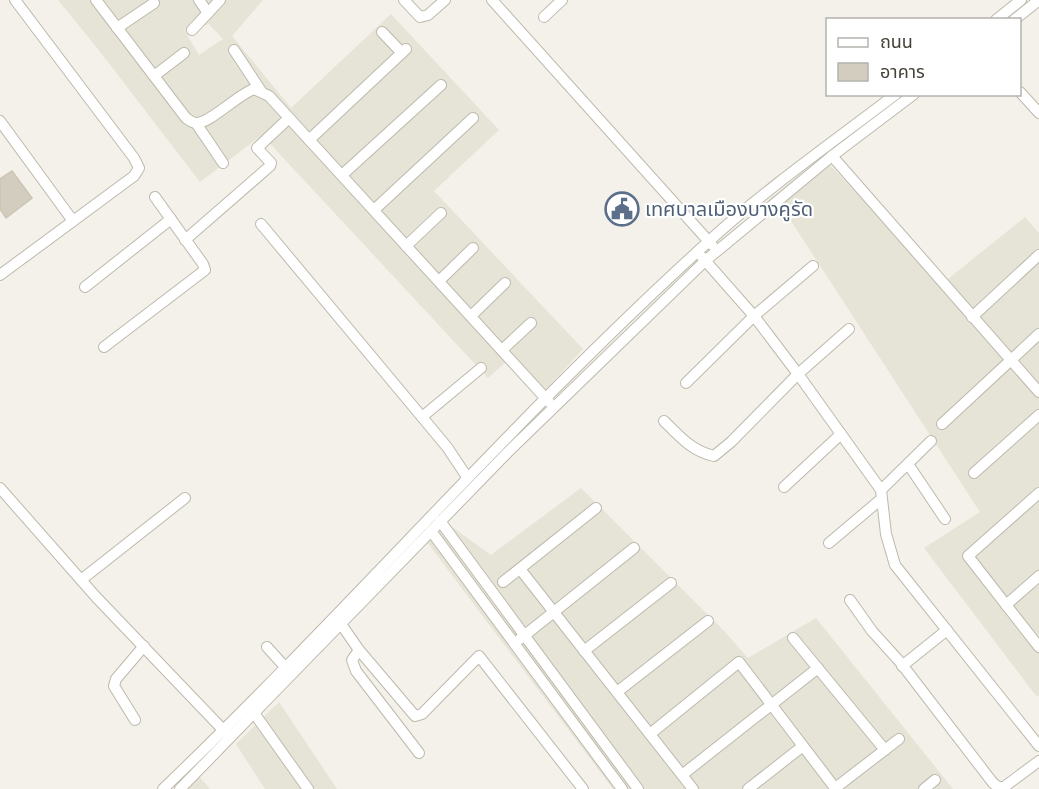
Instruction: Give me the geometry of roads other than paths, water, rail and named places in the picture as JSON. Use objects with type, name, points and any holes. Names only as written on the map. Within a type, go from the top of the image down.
[{"type":"street","points":[[0,275],[134,176],[139,168],[15,0]]},
{"type":"street","points":[[96,0],[186,118],[196,123],[223,163]]},
{"type":"street","points":[[199,0],[208,13]]},
{"type":"street","points":[[192,30],[220,0]]},
{"type":"street","points":[[404,0],[420,17],[428,15],[445,0]]},
{"type":"street","points":[[492,0],[717,251]]},
{"type":"street","points":[[544,17],[562,0]]},
{"type":"street","points":[[998,18],[1021,0]]},
{"type":"street","points":[[1016,18],[1039,0]]},
{"type":"street","points":[[117,28],[154,3]]},
{"type":"street","points":[[309,140],[404,51],[382,32]]},
{"type":"street","points":[[234,50],[261,91]]},
{"type":"street","points":[[154,76],[184,53]]},
{"type":"street","points":[[342,176],[441,85]]},
{"type":"street","points":[[196,123],[207,120],[244,92],[254,88],[268,96],[554,407]]},
{"type":"street","points":[[1021,93],[1039,113]]},
{"type":"street","points":[[180,789],[192,785],[227,734],[285,667],[545,398],[709,241],[750,206],[893,96]]},
{"type":"street","points":[[163,789],[254,713],[440,521],[705,261],[832,156],[911,96]]},
{"type":"street","points":[[185,240],[270,166],[271,163],[257,148],[289,118]]},
{"type":"street","points":[[374,210],[473,118]]},
{"type":"street","points":[[0,121],[73,221]]},
{"type":"street","points":[[832,156],[1039,392]]},
{"type":"street","points":[[104,347],[205,270],[155,197]]},
{"type":"street","points":[[406,246],[441,213]]},
{"type":"street","points":[[85,287],[171,219]]},
{"type":"street","points":[[261,224],[447,447],[467,477]]},
{"type":"street","points":[[439,281],[473,248]]},
{"type":"street","points":[[697,252],[754,316],[798,374],[880,495],[886,534],[895,565],[1039,746]]},
{"type":"street","points":[[972,317],[1039,255]]},
{"type":"street","points":[[686,383],[754,316],[813,266]]},
{"type":"street","points":[[471,316],[505,283]]},
{"type":"street","points":[[502,350],[531,323]]},
{"type":"street","points":[[664,421],[687,445],[702,454],[714,456],[732,442],[798,374],[849,328]]},
{"type":"street","points":[[942,424],[1039,334]]},
{"type":"street","points":[[422,417],[481,368]]},
{"type":"street","points":[[974,472],[1039,415]]},
{"type":"street","points":[[784,487],[841,435]]},
{"type":"street","points":[[830,543],[931,441]]},
{"type":"street","points":[[908,464],[945,519]]},
{"type":"street","points":[[0,488],[81,580],[227,734]]},
{"type":"street","points":[[1039,493],[968,556],[1039,647]]},
{"type":"street","points":[[81,580],[185,498]]},
{"type":"street","points":[[503,582],[596,508]]},
{"type":"street","points":[[440,521],[638,789]]},
{"type":"street","points":[[431,531],[622,789]]},
{"type":"street","points":[[515,643],[634,548]]},
{"type":"street","points":[[520,569],[693,789]]},
{"type":"street","points":[[1006,605],[1039,576]]},
{"type":"street","points":[[584,651],[671,583]]},
{"type":"street","points":[[850,600],[872,631],[998,787],[1004,787],[1039,761]]},
{"type":"street","points":[[617,692],[708,621]]},
{"type":"street","points":[[341,624],[359,650],[415,716],[422,714],[479,656],[583,789]]},
{"type":"street","points":[[902,666],[947,630]]},
{"type":"street","points":[[793,638],[885,750]]},
{"type":"street","points":[[135,720],[114,686],[116,679],[144,646]]},
{"type":"street","points":[[267,647],[285,667]]},
{"type":"street","points":[[359,650],[352,660],[357,671],[420,753]]},
{"type":"street","points":[[650,734],[738,662],[834,788],[899,738]]},
{"type":"street","points":[[682,775],[818,668]]},
{"type":"street","points":[[254,713],[308,789]]},
{"type":"street","points":[[748,789],[803,746]]},
{"type":"street","points":[[598,756],[609,748]]},
{"type":"street","points":[[612,776],[623,768]]},
{"type":"street","points":[[924,789],[935,780]]},
{"type":"place","name":"เทศบาลเมืองบางคูรัด","points":[[622,209]]}]
